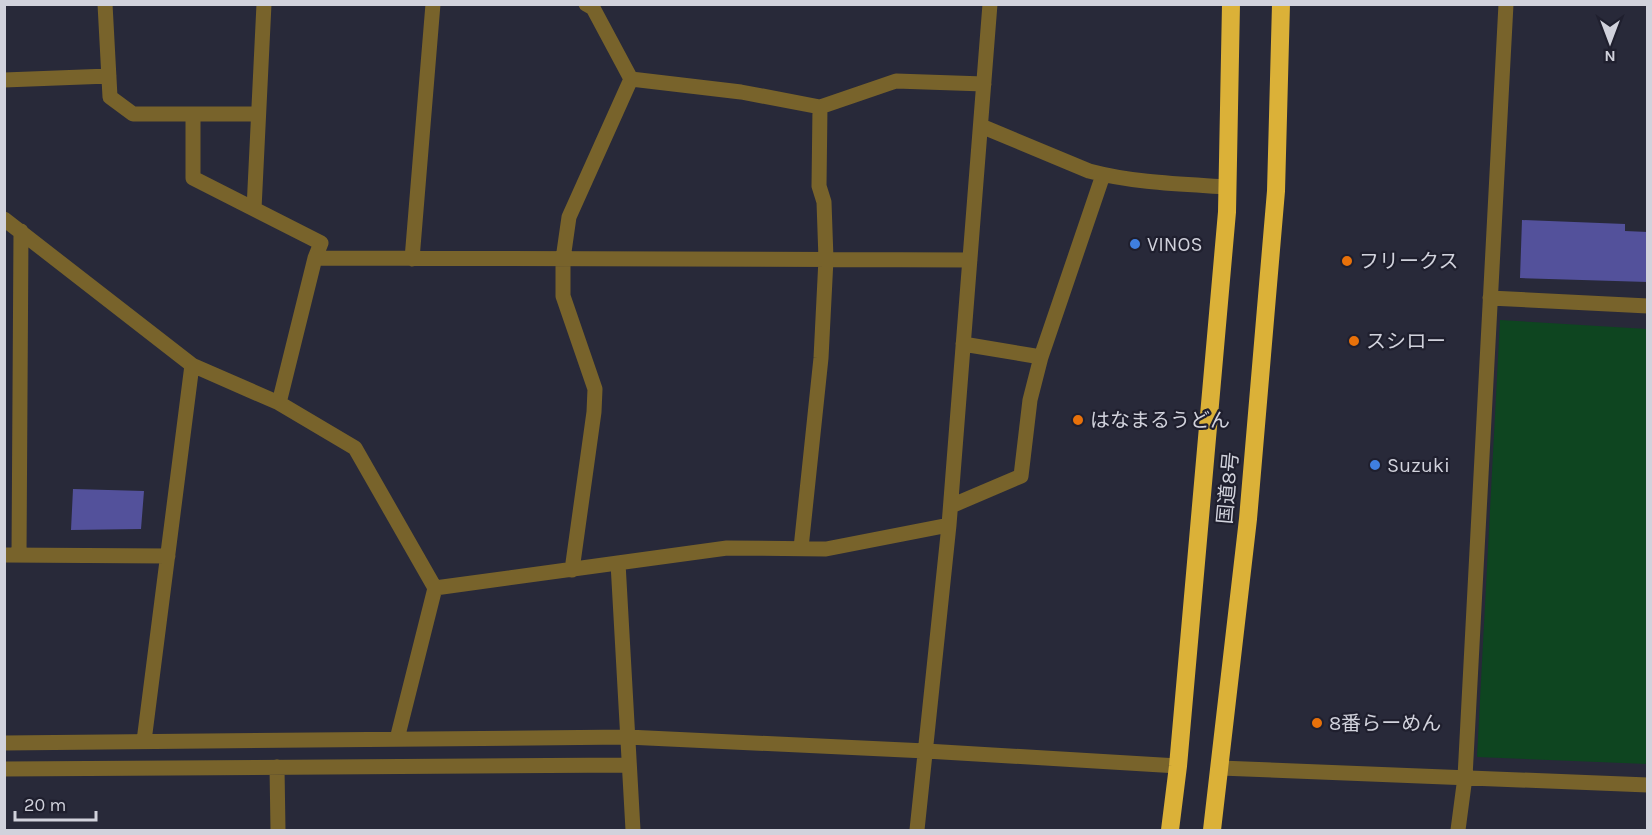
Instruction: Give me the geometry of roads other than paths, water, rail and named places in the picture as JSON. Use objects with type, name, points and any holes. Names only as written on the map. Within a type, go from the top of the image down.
[{"type":"highway","name":"国道8号","points":[[1170,831],[1178,766],[1225,235],[1231,4]]},
{"type":"highway","name":"国道8号","points":[[1212,831],[1248,519],[1275,203],[1281,4]]},
{"type":"street","points":[[105,4],[110,96],[133,114],[258,114]]},
{"type":"street","points":[[254,209],[264,4]]},
{"type":"street","points":[[412,259],[433,4]]},
{"type":"street","points":[[586,4],[593,8],[631,79]]},
{"type":"street","points":[[917,831],[950,525],[990,4]]},
{"type":"street","points":[[1458,831],[1465,777],[1506,4]]},
{"type":"street","points":[[4,80],[109,76]]},
{"type":"street","points":[[631,79],[741,92],[820,107],[896,81],[984,84]]},
{"type":"street","points":[[572,570],[594,412],[595,389],[563,296],[563,259],[569,217],[631,79]]},
{"type":"street","points":[[801,548],[821,358],[826,260],[824,202],[819,186],[820,107]]},
{"type":"street","points":[[193,114],[193,178],[321,243],[315,258],[279,404]]},
{"type":"street","points":[[981,126],[1103,175],[1124,180],[1228,187]]},
{"type":"street","points":[[951,506],[1021,476],[1030,400],[1041,357],[1103,175]]},
{"type":"street","points":[[4,219],[192,365],[279,404],[355,448],[435,588],[397,739]]},
{"type":"street","points":[[21,231],[12,555],[168,556]]},
{"type":"street","points":[[315,258],[970,260]]},
{"type":"street","points":[[1490,298],[1647,306]]},
{"type":"street","points":[[963,344],[1041,357]]},
{"type":"street","points":[[144,741],[192,365]]},
{"type":"street","points":[[435,588],[727,548],[826,549],[950,525]]},
{"type":"street","points":[[618,563],[633,831]]},
{"type":"street","points":[[4,743],[627,737],[1178,766]]},
{"type":"street","points":[[4,769],[629,765]]},
{"type":"street","points":[[277,767],[278,831]]},
{"type":"street","points":[[1220,768],[1647,785]]},
{"type":"place","name":"VINOS","points":[[1135,244]]},
{"type":"place","name":"フリークス","points":[[1347,261]]},
{"type":"place","name":"スシロー","points":[[1354,341]]},
{"type":"place","name":"はなまるうどん","points":[[1078,420]]},
{"type":"place","name":"Suzuki","points":[[1375,465]]},
{"type":"place","name":"8番らーめん","points":[[1317,723]]}]
